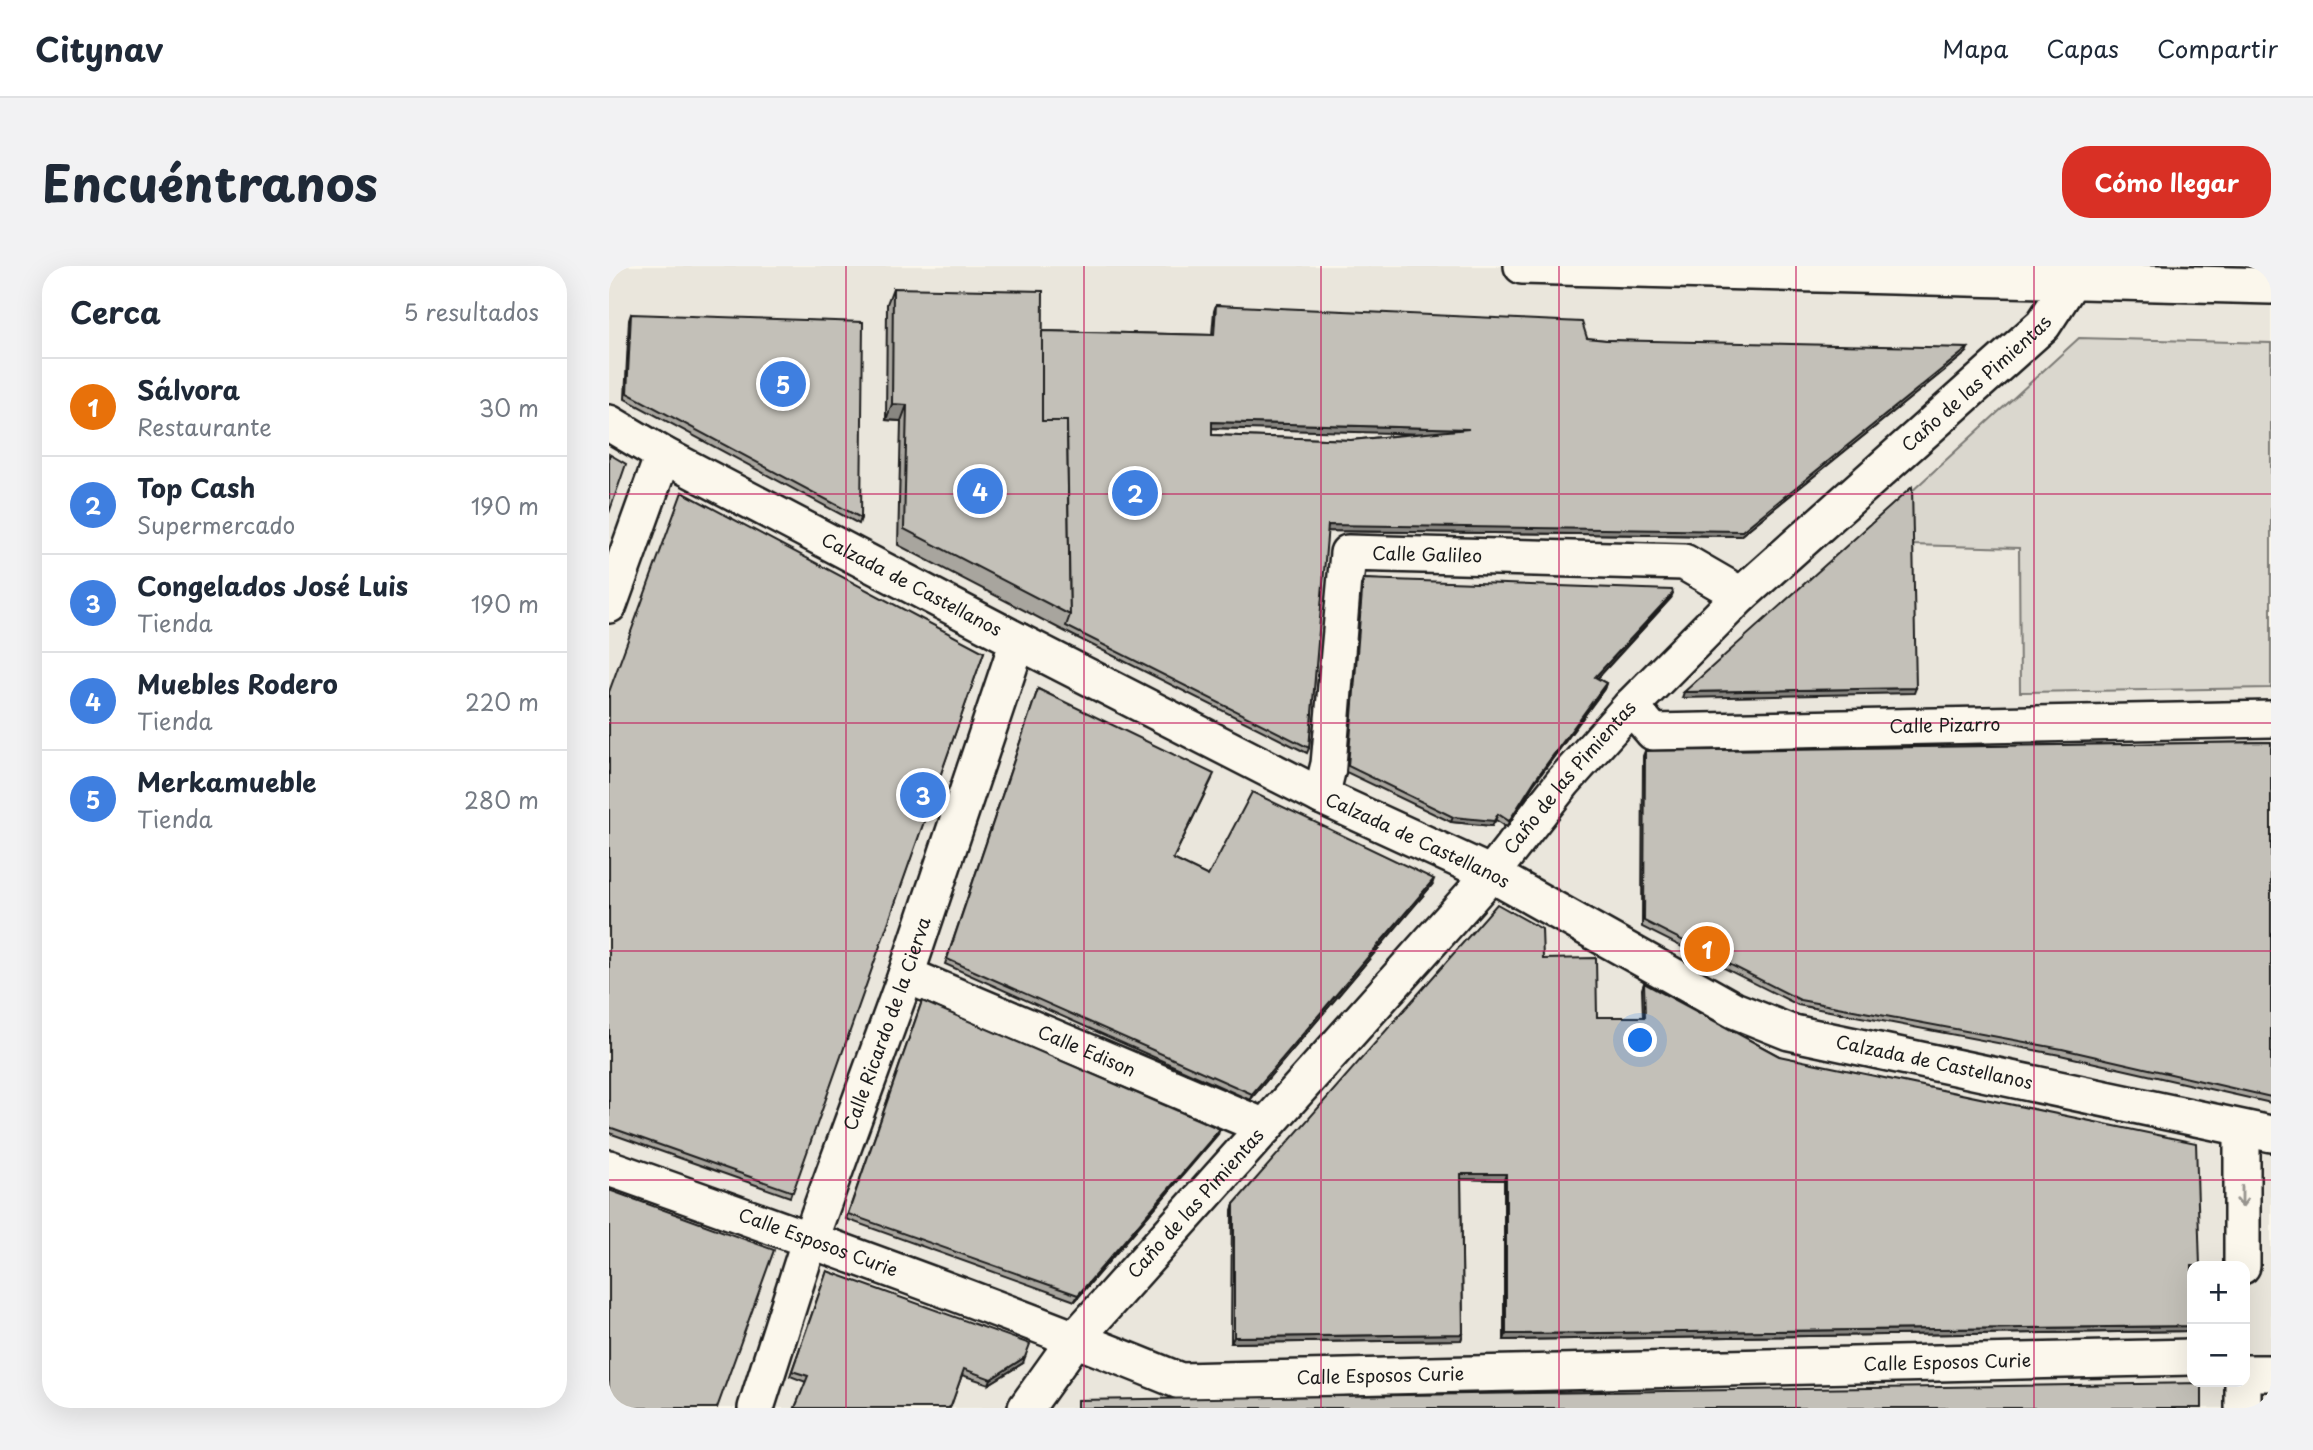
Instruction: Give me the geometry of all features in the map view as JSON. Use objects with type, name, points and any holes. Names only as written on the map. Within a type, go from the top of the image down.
[{"type":"street","points":[[1522,266],[2271,286]]},
{"type":"street","name":"Caño de las Pimientas","points":[[1026,1408],[1076,1338],[1491,874],[1564,781],[1631,706],[1741,595],[2043,326],[2071,282]]},
{"type":"street","name":"Calzada de Castellanos","points":[[609,424],[1018,641],[1321,796],[1491,874],[1734,1010],[1789,1032],[2257,1131]]},
{"type":"street","points":[[609,605],[663,454]]},
{"type":"street","name":"Calle Galileo","points":[[1321,796],[1329,764],[1348,553],[1684,562],[1741,595]]},
{"type":"street","name":"Calle Ricardo de la Cierva","points":[[756,1408],[810,1239],[906,975],[1018,641]]},
{"type":"street","name":"Calle Pizarro","points":[[1631,706],[1653,732],[2271,719]]},
{"type":"street","name":"Calle Edison","points":[[906,975],[1265,1127]]},
{"type":"street","points":[[2243,1261],[2257,1131]]},
{"type":"street","name":"Calle Esposos Curie","points":[[609,1168],[1076,1338],[1180,1381],[2187,1357]]},
{"type":"street","points":[[2250,1373],[2271,1373]]},
{"type":"street","points":[[2243,1387],[2243,1408]]},
{"type":"shaded area","points":[[609,266],[2271,266],[2271,1408],[609,1408]]},
{"type":"shaded area","points":[[2079,338],[2271,343],[2271,688],[2020,692],[2019,548],[1911,545],[1910,493]]},
{"type":"building","points":[[893,288],[1043,291],[1042,421],[1067,421],[1070,615],[904,529],[907,405],[892,404]]},
{"type":"building","points":[[1216,305],[1582,322],[1587,338],[1606,340],[1968,348],[1742,531],[1328,525],[1309,748],[1066,626],[1070,615],[1067,421],[1042,421],[1042,331],[1214,335]],"holes":[[[1212,422],[1469,429],[1351,440],[1212,435]]]},
{"type":"building","points":[[631,314],[863,322],[861,518],[627,393]]},
{"type":"building","points":[[609,454],[626,464],[609,513]]},
{"type":"building","points":[[1912,487],[1916,688],[1684,692]]},
{"type":"building","points":[[682,492],[984,652],[793,1192],[609,1127],[609,692]]},
{"type":"building","points":[[1363,579],[1672,590],[1673,593],[1595,677],[1606,683],[1535,780],[1509,821],[1498,814],[1494,821],[1453,817],[1348,766]]},
{"type":"building","points":[[1038,689],[1214,774],[1173,859],[1208,876],[1252,792],[1434,879],[1252,1094],[947,959]]},
{"type":"building","points":[[2271,742],[2271,1097],[2062,1049],[1800,1000],[1644,921],[1645,751]]},
{"type":"building","points":[[1497,904],[1542,929],[1543,959],[1596,958],[1597,1017],[1645,1017],[1644,983],[1779,1056],[2196,1143],[2200,1261],[2187,1261],[2187,1326],[1506,1334],[1506,1174],[1461,1174],[1463,1334],[1234,1337],[1234,1204]]},
{"type":"building","points":[[922,1001],[1220,1129],[1078,1295],[848,1214]]},
{"type":"building","points":[[609,1190],[774,1250],[717,1408],[618,1408],[609,1405]]},
{"type":"building","points":[[827,1271],[1030,1344],[1025,1357],[991,1379],[964,1369],[948,1408],[795,1408],[808,1376],[792,1371]]},
{"type":"building","points":[[2187,1383],[2187,1387],[2202,1387],[2202,1408],[1077,1408],[1077,1400]]},
{"type":"place","name":"Merkamueble","points":[[783,384]]},
{"type":"place","name":"Muebles Rodero","points":[[980,491]]},
{"type":"place","name":"Top Cash","points":[[1135,493]]},
{"type":"place","name":"Congelados José Luis","points":[[923,795]]},
{"type":"place","name":"Sálvora","points":[[1707,949]]}]
